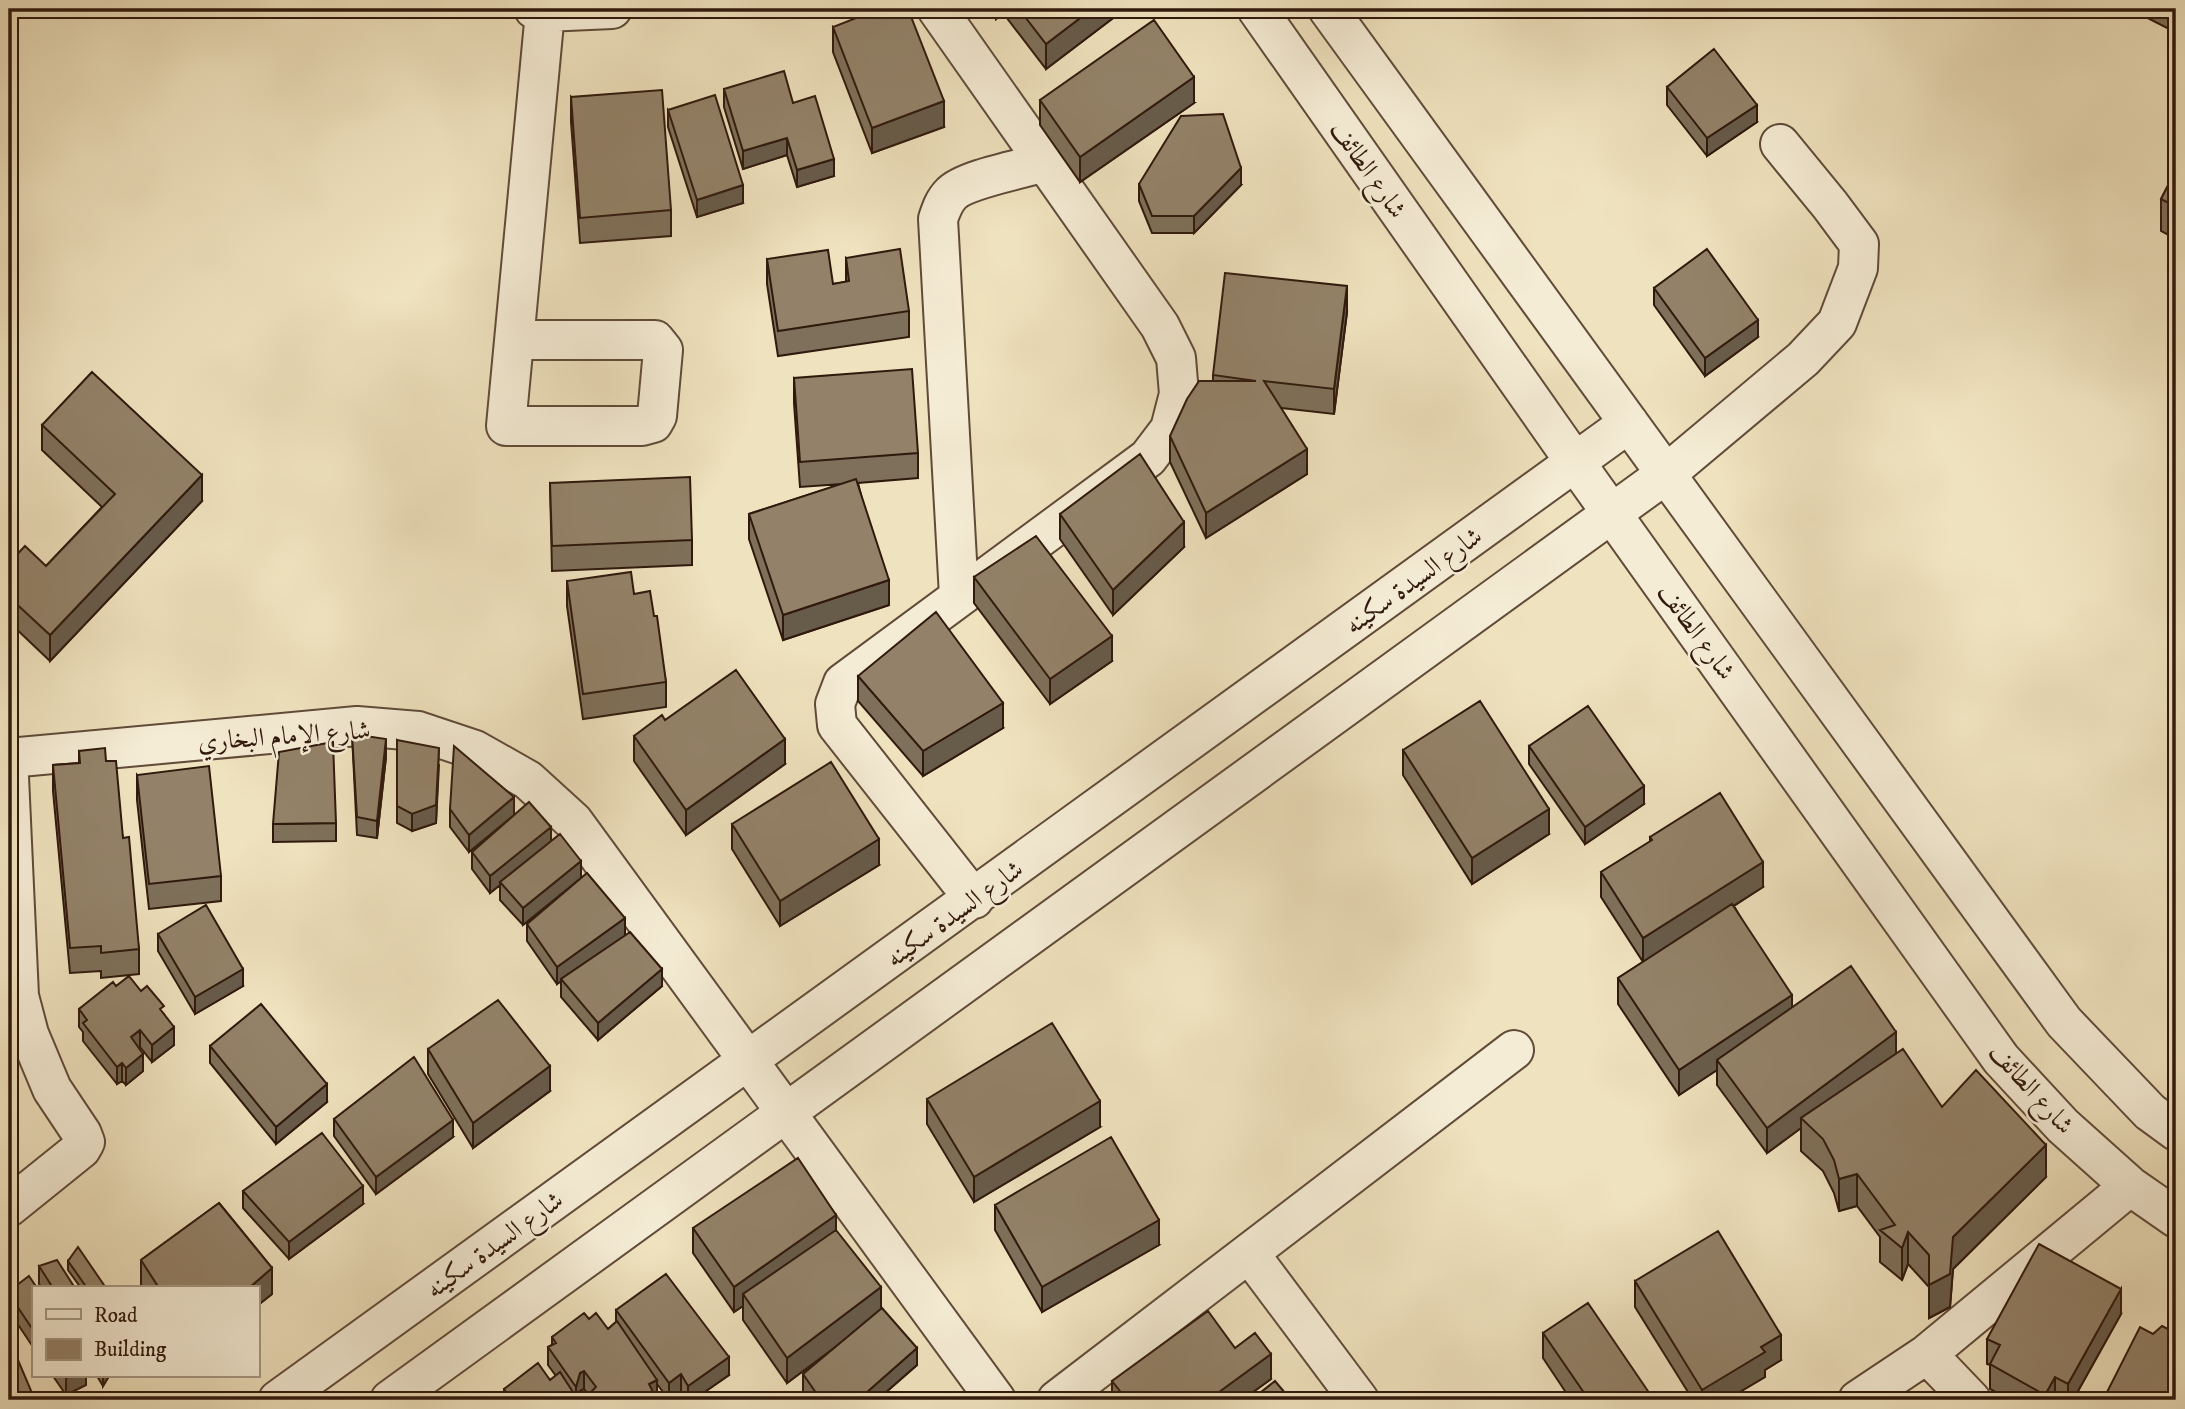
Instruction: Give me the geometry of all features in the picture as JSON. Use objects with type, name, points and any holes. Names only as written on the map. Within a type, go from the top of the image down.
[{"type":"street","points":[[514,340],[539,10],[612,9]]},
{"type":"street","points":[[937,9],[1160,326],[1176,358],[1179,394],[1170,429],[1148,458],[843,683],[835,704],[837,725],[974,899]]},
{"type":"street","name":"شارع الطائف","points":[[1257,9],[1575,462],[2001,1059],[2063,1126],[2130,1186],[2176,1218]]},
{"type":"street","points":[[1328,9],[2064,1022],[2150,1112],[2176,1131]]},
{"type":"street","points":[[390,1400],[1666,474],[1803,359],[1837,323],[1858,268],[1859,244],[1780,144]]},
{"type":"street","points":[[959,596],[938,219],[943,204],[952,192],[965,184],[1045,162]]},
{"type":"street","name":"شارع السيدة سكينه","points":[[278,1400],[1629,423]]},
{"type":"street","name":"شارع الإمام البخاري","points":[[9,758],[357,726],[418,732],[475,750],[528,780],[573,821],[996,1400]]},
{"type":"street","points":[[9,777],[14,997],[52,1089],[85,1142],[9,1207]]},
{"type":"street","points":[[1057,1400],[1514,1050]]},
{"type":"street","points":[[1857,1400],[1927,1354],[2130,1186]]},
{"type":"street","points":[[1249,1253],[1359,1400]]},
{"type":"street","points":[[1927,1354],[1971,1400]]},
{"type":"building","points":[[879,9],[908,9],[944,101],[872,128],[833,27]]},
{"type":"building","points":[[1019,9],[1092,9],[1046,44]]},
{"type":"building","points":[[1154,20],[1194,77],[1080,157],[1040,100]]},
{"type":"building","points":[[1714,49],[1757,105],[1707,138],[1667,87]]},
{"type":"building","points":[[784,71],[793,103],[815,96],[834,159],[797,170],[787,138],[743,151],[724,89]]},
{"type":"building","points":[[662,90],[671,210],[580,218],[571,97]]},
{"type":"building","points":[[715,95],[743,185],[697,200],[668,110]]},
{"type":"building","points":[[1223,114],[1241,168],[1194,216],[1152,216],[1139,184],[1181,116]]},
{"type":"building","points":[[2176,170],[2176,207],[2161,199]]},
{"type":"building","points":[[900,249],[909,311],[778,331],[767,259],[828,250],[833,284],[849,281],[846,258]]},
{"type":"building","points":[[1707,249],[1758,320],[1705,358],[1654,288]]},
{"type":"building","points":[[1225,273],[1347,286],[1334,389],[1264,381],[1307,449],[1206,513],[1170,436],[1187,399],[1199,381],[1256,381],[1213,375]]},
{"type":"building","points":[[912,369],[918,453],[800,462],[794,378]]},
{"type":"building","points":[[92,372],[202,475],[50,635],[9,597],[9,563],[25,546],[46,566],[115,494],[42,425]]},
{"type":"building","points":[[1140,454],[1184,522],[1113,590],[1060,514]]},
{"type":"building","points":[[690,477],[692,540],[552,546],[550,483]]},
{"type":"building","points":[[856,479],[889,580],[783,615],[749,514]]},
{"type":"building","points":[[1036,536],[1112,636],[1050,679],[974,577]]},
{"type":"building","points":[[631,572],[634,594],[650,591],[654,616],[657,616],[666,682],[583,694],[567,581]]},
{"type":"building","points":[[936,612],[1003,703],[923,751],[858,676]]},
{"type":"building","points":[[736,670],[785,739],[686,810],[634,736],[662,715],[665,720]]},
{"type":"building","points":[[1480,701],[1549,809],[1472,858],[1403,750]]},
{"type":"building","points":[[1588,706],[1644,786],[1585,827],[1529,746]]},
{"type":"building","points":[[352,734],[386,739],[377,821],[357,817]]},
{"type":"building","points":[[397,740],[439,748],[436,805],[412,814],[397,806]]},
{"type":"building","points":[[333,742],[336,823],[273,824],[279,752]]},
{"type":"building","points":[[454,746],[514,797],[469,835],[450,809]]},
{"type":"building","points":[[105,748],[106,761],[116,761],[123,838],[129,837],[139,949],[101,953],[101,946],[70,948],[53,765],[80,763],[79,751]]},
{"type":"building","points":[[831,762],[879,839],[780,901],[732,824]]},
{"type":"building","points":[[209,766],[221,876],[149,884],[137,775]]},
{"type":"building","points":[[1720,793],[1763,862],[1643,938],[1601,872]]},
{"type":"building","points":[[529,802],[551,827],[490,876],[472,852]]},
{"type":"building","points":[[560,834],[581,861],[523,908],[500,882]]},
{"type":"building","points":[[587,873],[625,918],[557,967],[527,924]]},
{"type":"building","points":[[1732,904],[1792,995],[1679,1070],[1618,978]]},
{"type":"building","points":[[206,905],[243,969],[195,997],[158,934]]},
{"type":"building","points":[[630,932],[662,969],[598,1023],[561,979]]},
{"type":"building","points":[[1851,966],[1896,1032],[1767,1128],[1717,1060]]},
{"type":"building","points":[[129,976],[141,991],[147,986],[164,1006],[160,1009],[174,1027],[152,1045],[140,1030],[131,1037],[143,1054],[126,1068],[122,1063],[117,1067],[83,1023],[87,1020],[79,1009],[113,982],[116,986]]},
{"type":"building","points":[[498,1000],[550,1066],[473,1123],[428,1049]]},
{"type":"building","points":[[261,1004],[327,1084],[276,1127],[210,1046]]},
{"type":"building","points":[[1052,1023],[1100,1101],[974,1177],[927,1099]]},
{"type":"building","points":[[1903,1049],[1942,1107],[1976,1070],[2046,1145],[1953,1237],[1950,1274],[1929,1285],[1929,1255],[1908,1232],[1902,1248],[1880,1230],[1895,1225],[1857,1174],[1839,1179],[1834,1160],[1823,1139],[1801,1118]]},
{"type":"building","points":[[414,1057],[453,1120],[376,1177],[334,1119]]},
{"type":"building","points":[[322,1133],[363,1186],[289,1242],[243,1191]]},
{"type":"building","points":[[1111,1137],[1159,1220],[1042,1287],[995,1205]]},
{"type":"building","points":[[798,1158],[836,1215],[734,1287],[693,1228]]},
{"type":"building","points":[[219,1203],[272,1268],[251,1286],[158,1286],[141,1260]]},
{"type":"building","points":[[836,1230],[881,1287],[787,1358],[743,1294]]},
{"type":"building","points":[[1718,1231],[1781,1335],[1761,1347],[1765,1352],[1702,1390],[1635,1281]]},
{"type":"building","points":[[2039,1244],[2121,1289],[2068,1384],[2055,1377],[2045,1395],[1990,1364],[2000,1345],[1987,1339]]},
{"type":"building","points":[[78,1247],[105,1286],[86,1286],[68,1261]]},
{"type":"building","points":[[57,1260],[74,1286],[52,1286],[39,1266]]},
{"type":"building","points":[[666,1274],[729,1357],[688,1386],[681,1374],[669,1383],[616,1310]]},
{"type":"building","points":[[29,1276],[36,1286],[32,1286],[32,1328],[9,1294],[9,1291]]},
{"type":"building","points":[[1588,1303],[1654,1400],[1589,1400],[1543,1333]]},
{"type":"building","points":[[882,1308],[917,1348],[858,1400],[821,1400],[803,1374]]},
{"type":"building","points":[[1208,1311],[1235,1348],[1255,1333],[1271,1354],[1208,1400],[1127,1400],[1112,1381]]},
{"type":"building","points":[[584,1313],[589,1319],[596,1313],[608,1329],[617,1321],[657,1380],[649,1384],[653,1392],[639,1400],[593,1400],[589,1394],[596,1387],[584,1371],[580,1373],[576,1387],[548,1347],[556,1343],[552,1337]]},
{"type":"building","points":[[2162,1326],[2176,1333],[2176,1400],[2103,1400],[2140,1327],[2153,1334]]},
{"type":"building","points":[[9,1339],[35,1400],[9,1400]]},
{"type":"building","points":[[538,1363],[550,1380],[560,1372],[578,1400],[511,1400],[504,1389]]},
{"type":"building","points":[[1275,1381],[1291,1400],[1251,1400]]}]
